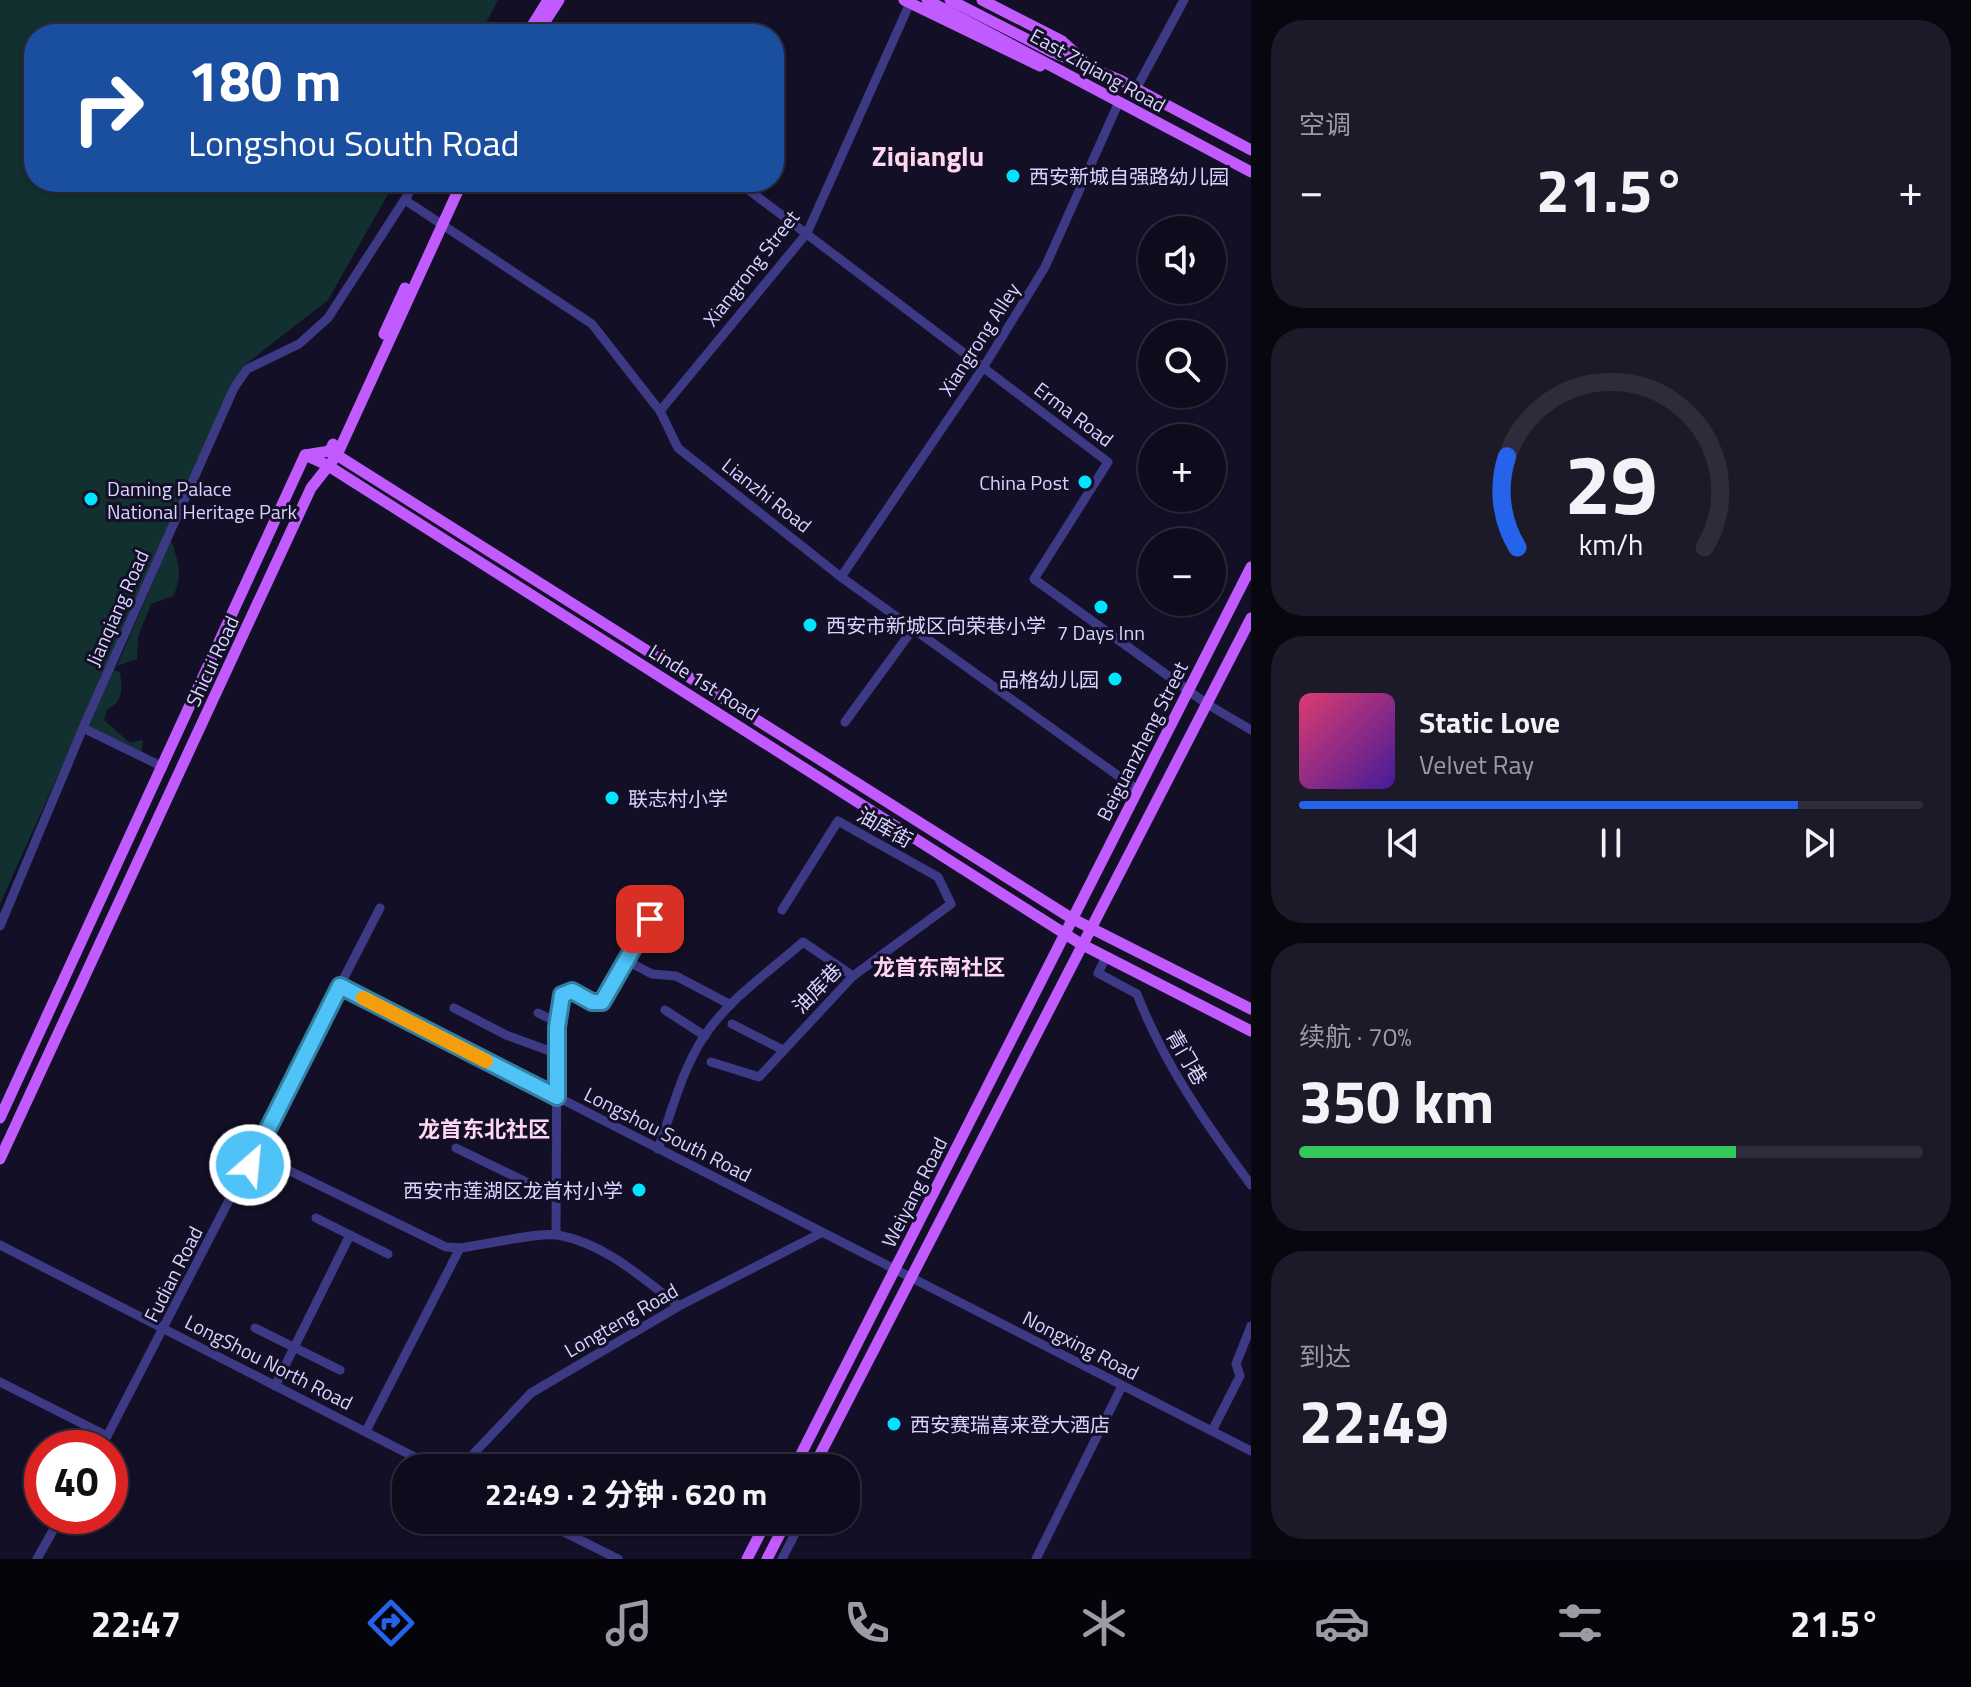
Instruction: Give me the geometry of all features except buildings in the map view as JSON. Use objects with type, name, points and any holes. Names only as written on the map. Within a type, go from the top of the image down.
[{"type":"main road","points":[[538,24],[548,0]]},
{"type":"main road","points":[[541,24],[559,0]]},
{"type":"main road","name":"East Ziqiang Road","points":[[927,0],[1251,172]]},
{"type":"main road","name":"East Ziqiang Road","points":[[950,0],[1054,53],[1089,65],[1251,150]]},
{"type":"main road","points":[[982,0],[1062,41],[1089,65]]},
{"type":"main road","points":[[907,1],[1071,79]]},
{"type":"main road","name":"Shicui Road","points":[[439,223],[450,192]]},
{"type":"main road","name":"Shicui Road","points":[[0,1159],[311,488],[333,453],[439,223],[456,192]]},
{"type":"main road","points":[[305,455],[333,453]]},
{"type":"main road","name":"Linde 1st Road","points":[[333,453],[1071,918],[1251,1009]]},
{"type":"main road","name":"Shicui Road","points":[[0,1118],[305,455]]},
{"type":"main road","name":"Linde 1st Road","points":[[305,455],[327,465],[1081,944],[1251,1031]]},
{"type":"main road","name":"Beiguanzheng Street","points":[[1065,931],[1251,567]]},
{"type":"main road","name":"Beiguanzheng Street","points":[[1081,944],[1251,618]]},
{"type":"main road","name":"Weiyang Road","points":[[801,1454],[1065,931]]},
{"type":"main road","name":"Weiyang Road","points":[[820,1454],[1081,944]]},
{"type":"main road","points":[[747,1559],[760,1534]]},
{"type":"main road","points":[[767,1559],[780,1534]]},
{"type":"street","points":[[1136,89],[1184,0]]},
{"type":"street","name":"Xiangrong Street","points":[[660,411],[807,233],[907,1]]},
{"type":"street","name":"Xiangrong Alley","points":[[841,577],[983,368],[1045,267],[1118,104]]},
{"type":"street","name":"Jianqiang Road","points":[[0,925],[83,728],[234,388],[247,369],[299,344],[328,318],[410,192]]},
{"type":"street","name":"Erma Road","points":[[752,192],[1108,462],[1034,579],[1188,691],[1251,730]]},
{"type":"street","name":"Lianzhi Road","points":[[405,200],[592,324],[660,411],[678,448],[841,577],[1138,790]]},
{"type":"street","points":[[845,722],[913,629]]},
{"type":"street","points":[[83,728],[163,767]]},
{"type":"street","name":"油库街","points":[[782,910],[838,821],[938,877],[951,904]]},
{"type":"street","points":[[556,1235],[557,1022],[562,995],[572,991],[592,1002],[602,1002],[661,899]]},
{"type":"street","name":"油库巷","points":[[711,1062],[757,1077],[853,976],[951,904]]},
{"type":"street","name":"Fudian Road","points":[[110,1430],[380,908]]},
{"type":"street","points":[[658,1149],[686,1071],[705,1036],[731,1005],[803,942],[853,976]]},
{"type":"street","name":"青门巷","points":[[1106,957],[1098,973],[1137,994],[1154,1037],[1192,1102],[1251,1185]]},
{"type":"street","points":[[627,961],[652,974],[676,976],[731,1005]]},
{"type":"street","name":"Longshou South Road","points":[[340,986],[895,1270]]},
{"type":"street","points":[[454,1008],[506,1035],[558,1054]]},
{"type":"street","points":[[665,1010],[705,1036]]},
{"type":"street","points":[[538,1013],[557,1022]]},
{"type":"street","points":[[732,1024],[783,1050]]},
{"type":"street","points":[[456,1148],[555,1196]]},
{"type":"street","points":[[255,1154],[446,1247],[460,1248],[556,1235],[613,1255],[679,1306]]},
{"type":"street","points":[[316,1218],[388,1254]]},
{"type":"street","name":"Longteng Road","points":[[473,1454],[531,1393],[679,1306],[821,1233]]},
{"type":"street","points":[[275,1386],[350,1235]]},
{"type":"street","name":"LongShou North Road","points":[[0,1245],[410,1454]]},
{"type":"street","points":[[366,1431],[460,1248]]},
{"type":"street","name":"Nongxing Road","points":[[895,1270],[1251,1451]]},
{"type":"street","points":[[1212,1431],[1240,1376],[1236,1364],[1251,1326]]},
{"type":"street","points":[[255,1328],[340,1370]]},
{"type":"street","points":[[0,1382],[95,1430]]},
{"type":"street","points":[[1036,1559],[1122,1386]]},
{"type":"street","points":[[37,1559],[51,1534]]},
{"type":"street","points":[[568,1534],[618,1559]]},
{"type":"street","points":[[782,1559],[795,1534]]},
{"type":"green space","name":"Daming Palace National Heritage Park","points":[[0,0],[498,0],[485,24],[24,24],[24,192],[389,192],[328,300],[242,367],[0,904]]},
{"type":"green space","points":[[171,540],[179,568],[173,596],[151,604],[138,637],[137,659],[117,666]]},
{"type":"green space","points":[[113,670],[120,672],[121,694],[107,710],[104,720],[130,743],[143,740],[141,753],[88,728]]},
{"type":"slow traffic","points":[[363,998],[486,1061]]},
{"type":"place","name":"西安新城自强路幼儿园","points":[[1013,176]]},
{"type":"place","name":"China Post","points":[[1085,482]]},
{"type":"place","name":"Daming Palace National Heritage Park","points":[[91,499]]},
{"type":"place","name":"7 Days Inn","points":[[1101,607]]},
{"type":"place","name":"西安市新城区向荣巷小学","points":[[810,625]]},
{"type":"place","name":"品格幼儿园","points":[[1115,679]]},
{"type":"place","name":"联志村小学","points":[[612,798]]},
{"type":"place","name":"西安市莲湖区龙首村小学","points":[[639,1190]]},
{"type":"place","name":"西安赛瑞喜来登大酒店","points":[[894,1424]]},
{"type":"district","name":"Ziqianglu","points":[[928,155]]},
{"type":"district","name":"龙首东南社区","points":[[939,967]]},
{"type":"district","name":"龙首东北社区","points":[[484,1129]]},
{"type":"route","points":[[250,1165],[340,986],[557,1097],[557,1027],[562,995],[572,991],[592,1002],[602,1002],[650,919]]}]
